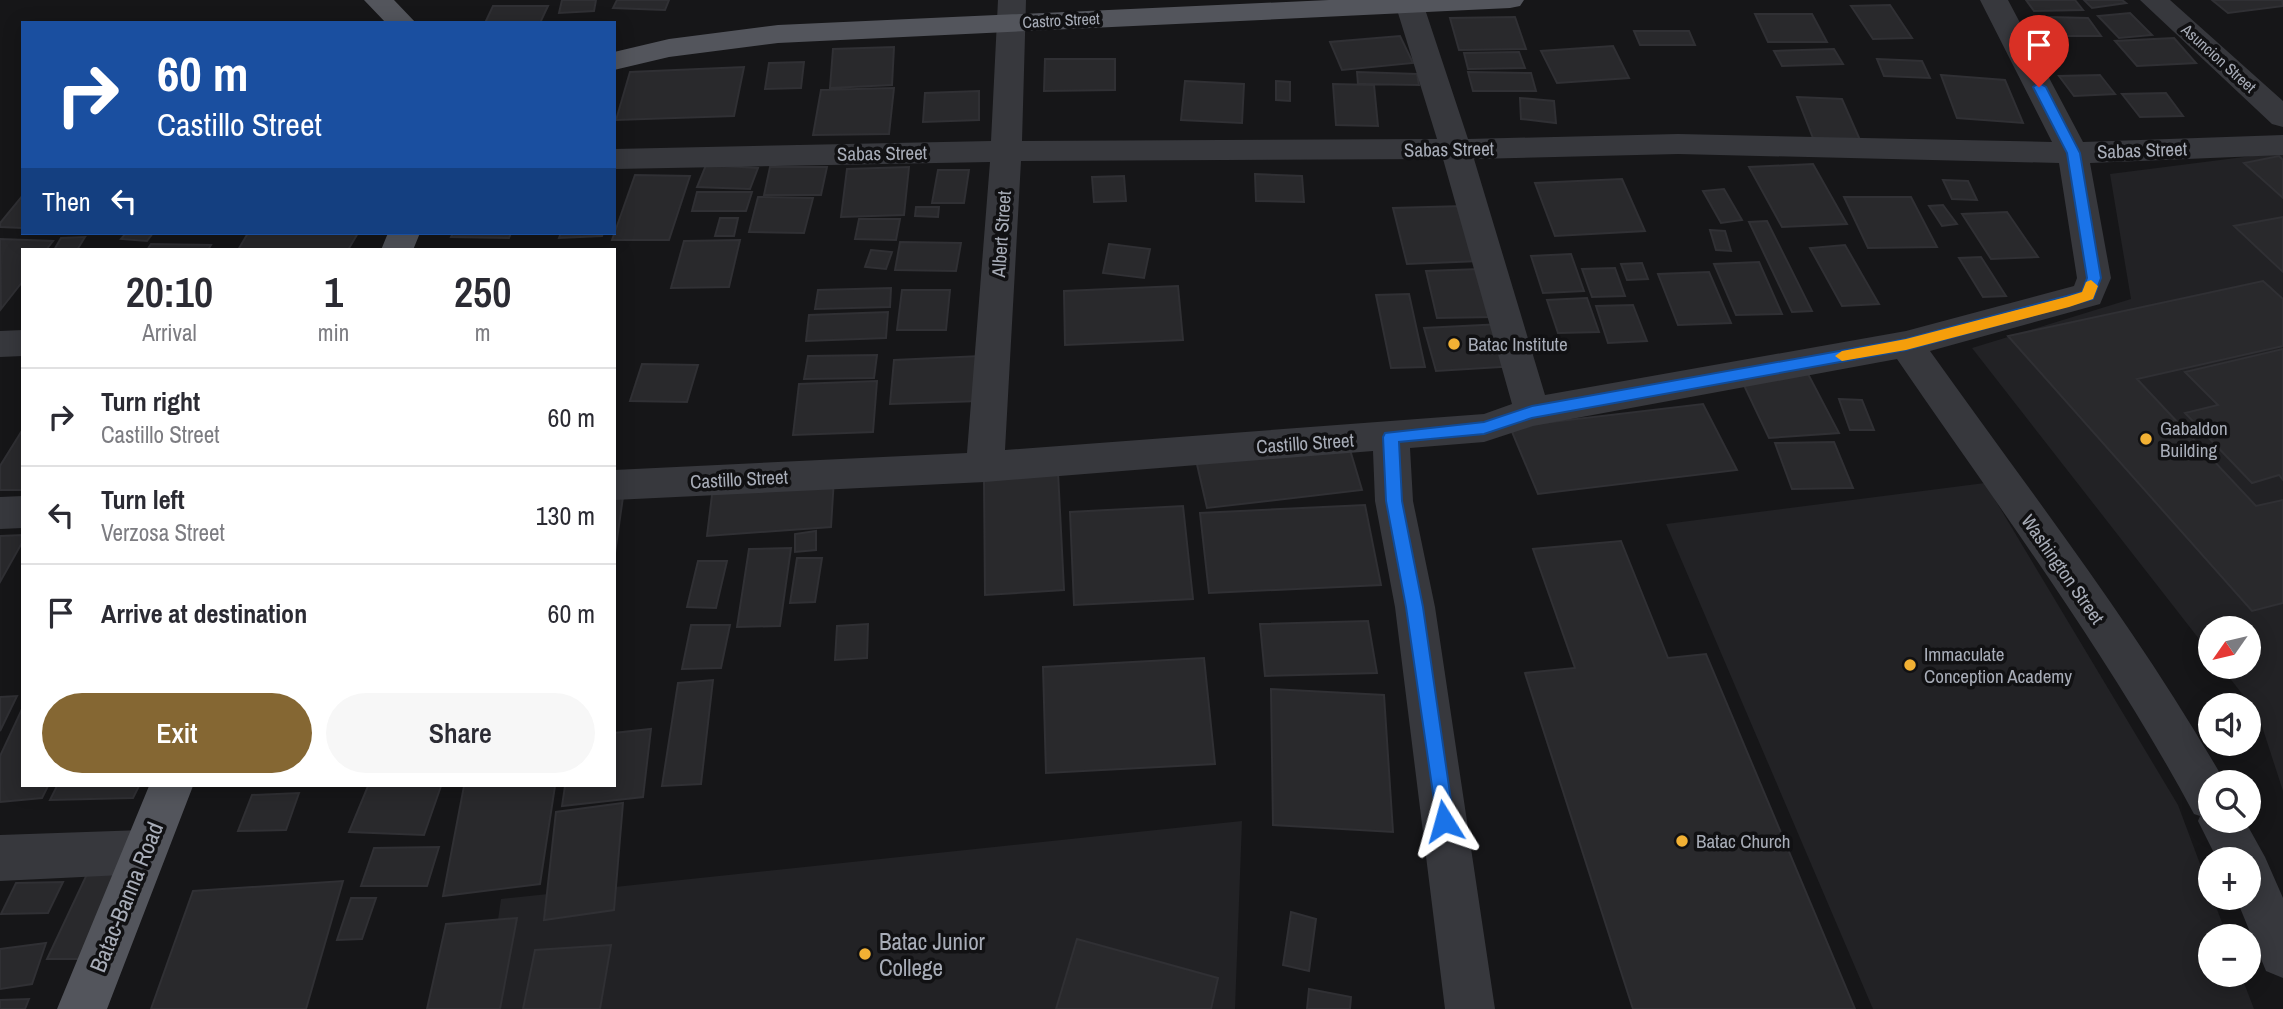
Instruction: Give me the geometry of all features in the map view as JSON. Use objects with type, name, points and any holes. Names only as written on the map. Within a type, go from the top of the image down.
[{"type":"main road","points":[[378,0],[400,21]]},
{"type":"main road","name":"Castro Street","points":[[616,61],[669,48],[778,34],[1011,11],[1510,0]]},
{"type":"main road","name":"Batac-Banna Road","points":[[82,1009],[171,787]]},
{"type":"street","points":[[1994,0],[2073,153]]},
{"type":"street","name":"Asuncion Street","points":[[2154,0],[2283,117]]},
{"type":"street","points":[[1408,2],[1456,149],[1532,412]]},
{"type":"street","name":"Albert Street","points":[[985,467],[1006,151],[1011,11]]},
{"type":"street","name":"Sabas Street","points":[[616,159],[1006,151],[1456,149],[1678,144],[2073,153],[2283,145]]},
{"type":"street","name":"Castillo Street","points":[[616,485],[985,467],[1484,428],[1532,412],[1906,344],[2088,295],[2094,278],[2073,153]]},
{"type":"street","points":[[0,344],[21,343]]},
{"type":"street","name":"Washington Street","points":[[1906,344],[2176,733],[2198,776]]},
{"type":"street","points":[[1391,437],[1394,501],[1415,607],[1470,1009]]},
{"type":"street","points":[[0,513],[21,512]]},
{"type":"street","points":[[0,858],[143,852]]},
{"type":"street","points":[[2261,902],[2283,954]]},
{"type":"shaded area","points":[[2283,152],[2283,791],[2261,723],[2261,693],[2241,693],[2230,679],[2261,679],[2261,616],[2198,616],[2198,638],[1972,348],[2131,299],[2110,174]]},
{"type":"shaded area","name":"Immaculate Conception Academy","points":[[1985,483],[2178,805],[2198,858],[2198,910],[2217,910],[2223,924],[2198,924],[2198,987],[2246,987],[2254,1009],[1873,1009],[1666,524]]},
{"type":"shaded area","name":"Batac Junior College","points":[[1242,821],[1235,1009],[485,1009],[501,899]]},
{"type":"building","points":[[562,0],[596,0],[594,11],[559,13]]},
{"type":"building","points":[[617,0],[669,0],[665,10],[613,8]]},
{"type":"building","points":[[2026,0],[2075,0],[2083,10],[2034,11]]},
{"type":"building","points":[[2084,0],[2122,0],[2126,3],[2092,8]]},
{"type":"building","points":[[2212,0],[2282,0],[2283,6],[2228,13]]},
{"type":"building","points":[[1890,5],[1912,38],[1873,39],[1851,6]]},
{"type":"building","points":[[493,6],[548,6],[541,21],[486,21]]},
{"type":"building","points":[[2130,13],[2152,35],[2119,38],[2098,16]]},
{"type":"building","points":[[1755,14],[1812,14],[1827,42],[1768,42]]},
{"type":"building","points":[[1515,17],[1526,49],[1459,50],[1450,18]]},
{"type":"building","points":[[2048,17],[2088,18],[2101,36],[2060,36]]},
{"type":"building","points":[[1634,31],[1689,31],[1695,45],[1640,45]]},
{"type":"building","points":[[1400,36],[1413,63],[1342,70],[1330,42]]},
{"type":"building","points":[[2174,38],[2196,63],[2137,66],[2115,41]]},
{"type":"building","points":[[1613,46],[1629,78],[1557,83],[1541,51]]},
{"type":"building","points":[[894,47],[892,85],[830,88],[833,49]]},
{"type":"building","points":[[1834,49],[1843,64],[1782,66],[1774,51]]},
{"type":"building","points":[[1519,52],[1525,68],[1468,69],[1464,53]]},
{"type":"building","points":[[1045,59],[1115,59],[1115,90],[1044,91]]},
{"type":"building","points":[[1877,59],[1922,61],[1930,78],[1884,76]]},
{"type":"building","points":[[804,62],[801,88],[765,89],[769,63]]},
{"type":"building","points":[[744,67],[734,116],[616,120],[630,72]]},
{"type":"building","points":[[1357,72],[1417,74],[1419,85],[1358,84]]},
{"type":"building","points":[[1468,72],[1531,73],[1536,91],[1473,91]]},
{"type":"building","points":[[1941,75],[2005,80],[2023,123],[1957,118]]},
{"type":"building","points":[[2100,75],[2115,94],[2074,96],[2059,76]]},
{"type":"building","points":[[1185,81],[1244,84],[1242,123],[1181,120]]},
{"type":"building","points":[[1276,81],[1290,82],[1290,101],[1276,100]]},
{"type":"building","points":[[1333,84],[1374,85],[1378,126],[1336,125]]},
{"type":"building","points":[[894,88],[889,134],[813,135],[821,90]]},
{"type":"building","points":[[979,91],[979,120],[923,122],[925,93]]},
{"type":"building","points":[[2166,93],[2183,116],[2140,117],[2122,94]]},
{"type":"building","points":[[1797,97],[1842,99],[1860,140],[1813,138]]},
{"type":"building","points":[[1520,98],[1554,101],[1556,123],[1521,119]]},
{"type":"building","points":[[2279,156],[2283,160],[2283,198],[2244,163]]},
{"type":"building","points":[[1813,164],[1847,224],[1782,227],[1749,167]]},
{"type":"building","points":[[706,165],[758,168],[750,189],[697,187]]},
{"type":"building","points":[[770,167],[827,167],[821,195],[764,195]]},
{"type":"building","points":[[909,167],[904,215],[841,217],[847,169]]},
{"type":"building","points":[[938,170],[969,170],[964,203],[932,203]]},
{"type":"building","points":[[1255,174],[1302,176],[1304,202],[1256,201]]},
{"type":"building","points":[[635,175],[690,176],[669,240],[612,240],[616,235]]},
{"type":"building","points":[[1124,176],[1126,201],[1094,202],[1092,177]]},
{"type":"building","points":[[1622,179],[1645,231],[1555,236],[1535,183]]},
{"type":"building","points":[[1943,180],[1968,181],[1977,200],[1952,199]]},
{"type":"building","points":[[1724,189],[1742,220],[1721,223],[1703,191]]},
{"type":"building","points":[[697,192],[752,192],[746,211],[692,211]]},
{"type":"building","points":[[21,197],[21,228],[0,227],[0,223]]},
{"type":"building","points":[[758,197],[813,198],[804,233],[749,232]]},
{"type":"building","points":[[1844,197],[1911,197],[1937,247],[1868,248]]},
{"type":"building","points":[[1943,205],[1957,224],[1942,226],[1929,206]]},
{"type":"building","points":[[1464,206],[1480,261],[1407,264],[1393,208]]},
{"type":"building","points":[[916,207],[939,207],[938,217],[915,216]]},
{"type":"building","points":[[2007,212],[2038,257],[1991,259],[1962,214]]},
{"type":"building","points":[[2283,217],[2283,272],[2234,226]]},
{"type":"building","points":[[720,218],[738,218],[734,236],[715,236]]},
{"type":"building","points":[[859,219],[900,219],[896,240],[855,239]]},
{"type":"building","points":[[1767,221],[1812,311],[1792,312],[1749,222]]},
{"type":"building","points":[[1710,230],[1725,231],[1731,251],[1716,250]]},
{"type":"building","points":[[124,235],[152,235],[147,241],[121,239]]},
{"type":"building","points":[[247,235],[357,235],[349,248],[239,248]]},
{"type":"building","points":[[452,235],[510,235],[509,238],[451,237]]},
{"type":"building","points":[[560,235],[602,235],[602,236],[559,238]]},
{"type":"building","points":[[85,237],[78,248],[55,248],[61,238]]},
{"type":"building","points":[[0,239],[53,241],[48,248],[21,248],[21,284],[1,309]]},
{"type":"building","points":[[740,240],[729,287],[671,288],[684,241]]},
{"type":"building","points":[[900,242],[961,243],[956,271],[895,270]]},
{"type":"building","points":[[151,244],[211,245],[209,248],[148,248]]},
{"type":"building","points":[[1109,244],[1150,249],[1144,278],[1103,273]]},
{"type":"building","points":[[1845,245],[1879,304],[1842,306],[1810,248]]},
{"type":"building","points":[[871,250],[892,252],[886,269],[865,267]]},
{"type":"building","points":[[1571,254],[1584,291],[1543,293],[1531,256]]},
{"type":"building","points":[[1981,257],[2006,296],[1983,297],[1959,258]]},
{"type":"building","points":[[1759,262],[1782,314],[1736,315],[1714,264]]},
{"type":"building","points":[[1642,263],[1648,279],[1627,280],[1621,264]]},
{"type":"building","points":[[1615,268],[1625,296],[1592,297],[1582,269]]},
{"type":"building","points":[[1480,269],[1493,317],[1437,318],[1426,271]]},
{"type":"building","points":[[1709,272],[1731,323],[1678,325],[1658,274]]},
{"type":"building","name":"Gabaldon Building","points":[[2263,281],[2283,299],[2283,346],[2137,379],[2256,506],[2283,500],[2283,603],[2252,611],[2008,336]]},
{"type":"building","points":[[1178,286],[1183,340],[1065,345],[1064,291]]},
{"type":"building","points":[[891,288],[890,307],[815,309],[818,290]]},
{"type":"building","points":[[902,290],[950,290],[946,330],[897,330]]},
{"type":"building","points":[[1409,294],[1425,367],[1391,368],[1376,295]]},
{"type":"building","points":[[1587,298],[1599,332],[1558,333],[1547,300]]},
{"type":"building","points":[[1633,305],[1647,341],[1608,343],[1596,306]]},
{"type":"building","points":[[888,312],[886,338],[806,341],[809,315]]},
{"type":"building","points":[[1502,324],[1516,366],[1436,371],[1424,328]]},
{"type":"building","points":[[2283,349],[2283,480],[2279,475],[2252,483],[2185,413],[2218,405],[2185,372]]},
{"type":"building","points":[[877,355],[874,378],[804,379],[808,356]]},
{"type":"building","points":[[981,356],[980,401],[890,404],[894,360]]},
{"type":"building","points":[[642,364],[698,365],[687,402],[630,401]]},
{"type":"building","points":[[1807,372],[1839,433],[1769,438],[1740,377]]},
{"type":"building","points":[[877,381],[873,432],[793,435],[799,384]]},
{"type":"building","points":[[1839,399],[1862,400],[1874,430],[1850,430]]},
{"type":"building","points":[[1703,404],[1737,470],[1538,494],[1510,427]]},
{"type":"building","points":[[21,432],[21,490],[0,490],[0,466]]},
{"type":"building","points":[[1834,442],[1853,488],[1792,489],[1775,443]]},
{"type":"building","points":[[1348,443],[1362,490],[1207,508],[1196,460]]},
{"type":"building","points":[[1058,472],[1064,590],[985,595],[984,477]]},
{"type":"building","points":[[834,478],[831,527],[707,536],[713,487]]},
{"type":"building","points":[[616,497],[623,497],[616,546]]},
{"type":"building","points":[[1365,505],[1381,585],[1209,593],[1200,513]]},
{"type":"building","points":[[1183,506],[1193,599],[1074,605],[1070,512]]},
{"type":"building","points":[[816,531],[816,550],[795,552],[795,534]]},
{"type":"building","points":[[21,535],[21,545],[0,582],[0,536]]},
{"type":"building","name":"Batac Church","points":[[1621,541],[1668,658],[1706,654],[1855,1009],[1633,1009],[1525,673],[1575,668],[1533,549]]},
{"type":"building","points":[[791,548],[780,626],[737,627],[749,549]]},
{"type":"building","points":[[797,558],[822,558],[815,602],[790,603]]},
{"type":"building","points":[[698,561],[727,561],[716,608],[687,607]]},
{"type":"building","points":[[1368,621],[1377,673],[1265,676],[1260,624]]},
{"type":"building","points":[[868,624],[867,658],[835,660],[837,626]]},
{"type":"building","points":[[691,625],[730,625],[721,668],[682,669]]},
{"type":"building","points":[[1204,658],[1215,764],[1046,773],[1043,667]]},
{"type":"building","points":[[713,680],[701,784],[662,786],[678,683]]},
{"type":"building","points":[[1271,689],[1384,695],[1393,832],[1273,825]]},
{"type":"building","points":[[17,696],[0,731],[0,697]]},
{"type":"building","points":[[21,711],[21,787],[48,787],[42,798],[0,802],[0,756]]},
{"type":"building","points":[[651,729],[643,797],[562,806],[565,787],[616,787],[616,733]]},
{"type":"building","points":[[56,787],[138,787],[133,798],[50,800]]},
{"type":"building","points":[[368,787],[441,787],[424,835],[349,832]]},
{"type":"building","points":[[464,787],[555,787],[540,884],[443,896]]},
{"type":"building","points":[[299,793],[286,830],[238,831],[252,795]]},
{"type":"building","points":[[623,803],[614,910],[544,920],[556,812]]},
{"type":"building","points":[[439,847],[427,886],[361,886],[374,848]]},
{"type":"building","points":[[88,872],[120,872],[81,959],[47,959]]},
{"type":"building","points":[[343,881],[306,1009],[151,1009],[193,891]]},
{"type":"building","points":[[63,882],[48,913],[1,914],[16,883]]},
{"type":"building","points":[[351,898],[376,898],[362,939],[337,940]]},
{"type":"building","points":[[1291,912],[1316,919],[1309,971],[1283,965]]},
{"type":"building","points":[[517,918],[500,1009],[427,1009],[446,924]]},
{"type":"building","points":[[1077,939],[1218,978],[1211,1009],[1056,1009]]},
{"type":"building","points":[[46,943],[32,984],[0,989],[0,949]]},
{"type":"building","points":[[611,945],[600,1009],[523,1009],[535,950]]},
{"type":"building","points":[[1309,989],[1351,997],[1350,1009],[1307,1009]]},
{"type":"building","points":[[29,999],[25,1009],[0,1009],[0,1000]]},
{"type":"slow traffic","points":[[1842,356],[1906,344],[2069,302],[2088,295],[2091,286]]},
{"type":"place","name":"Batac Institute","points":[[1454,344]]},
{"type":"place","name":"Gabaldon Building","points":[[2146,439]]},
{"type":"place","name":"Immaculate Conception Academy","points":[[1910,665]]},
{"type":"place","name":"Batac Church","points":[[1682,841]]},
{"type":"place","name":"Batac Junior College","points":[[865,954]]},
{"type":"route","points":[[1444,821],[1415,607],[1394,501],[1391,437],[1484,428],[1532,412],[1906,344],[2088,295],[2094,278],[2073,153],[2039,87]]}]
